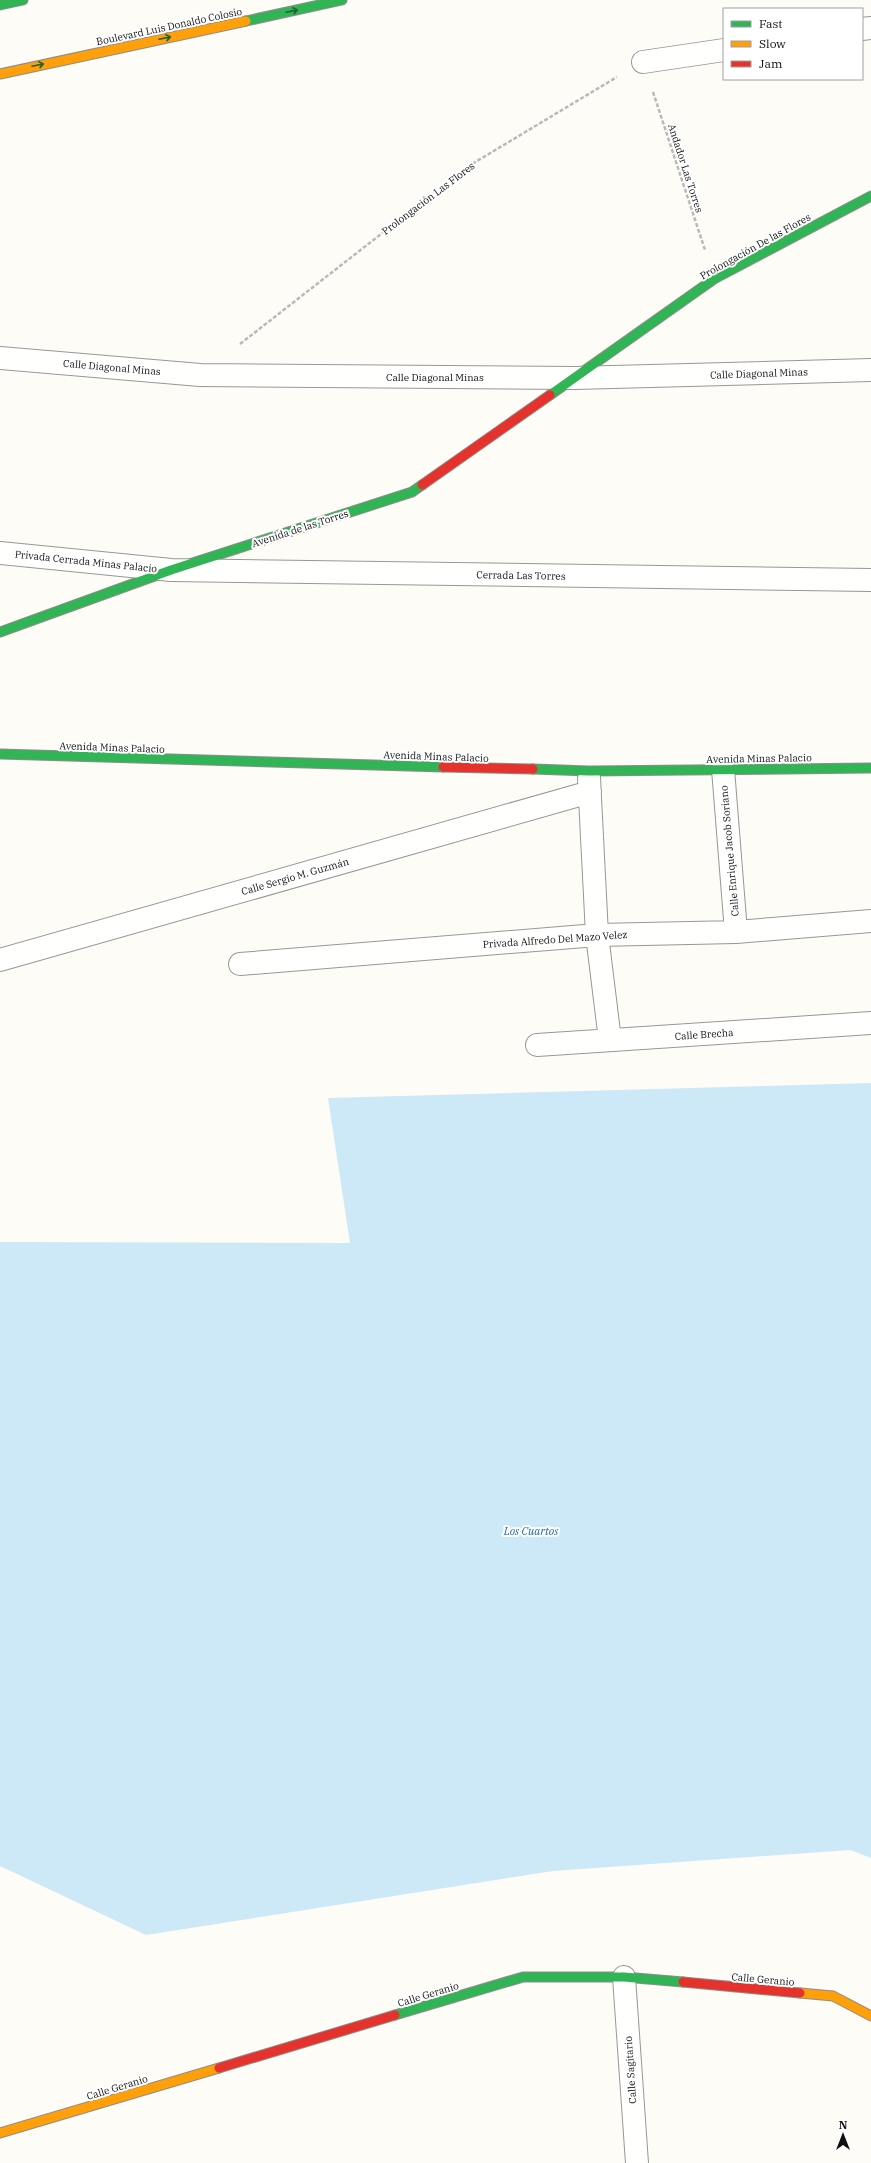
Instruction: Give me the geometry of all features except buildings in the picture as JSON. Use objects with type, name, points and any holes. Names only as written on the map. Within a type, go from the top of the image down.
[{"type":"main road","points":[[0,5],[23,0]]},
{"type":"main road","name":"Boulevard Luis Donaldo Colosio","points":[[0,74],[342,0]]},
{"type":"main road","name":"Prolongación De las Flores","points":[[575,378],[714,279],[870,197]]},
{"type":"main road","name":"Avenida de las Torres","points":[[0,632],[171,570],[412,492],[575,378]]},
{"type":"main road","name":"Avenida Minas Palacio","points":[[0,754],[589,771],[871,768]]},
{"type":"main road","name":"Calle Geranio","points":[[0,2133],[523,1976],[624,1977],[833,1996],[871,2016]]},
{"type":"street","points":[[643,62],[723,50]]},
{"type":"street","name":"Calle Diagonal Minas","points":[[0,358],[200,375],[575,378],[871,370]]},
{"type":"street","name":"Privada Cerrada Minas Palacio","points":[[0,552],[171,570]]},
{"type":"street","name":"Cerrada Las Torres","points":[[171,570],[871,580]]},
{"type":"street","name":"Calle Enrique Jacob Soriano","points":[[723,770],[736,932]]},
{"type":"street","points":[[589,771],[597,935],[610,1040]]},
{"type":"street","name":"Calle Sergio M. Guzmán","points":[[0,960],[590,792]]},
{"type":"street","name":"Privada Alfredo Del Mazo Velez","points":[[240,964],[597,935],[736,932],[871,921]]},
{"type":"street","name":"Calle Brecha","points":[[536,1045],[871,1023]]},
{"type":"street","name":"Calle Sagitario","points":[[624,1977],[636,2163]]},
{"type":"path","name":"Andador Las Torres","points":[[643,62],[714,279]]},
{"type":"path","name":"Prolongación Las Flores","points":[[237,346],[467,167],[643,62]]},
{"type":"water","name":"Los Cuartos","points":[[871,1083],[871,1858],[850,1850],[553,1871],[146,1935],[0,1866],[0,1242],[350,1243],[328,1098]]},
{"type":"traffic: fast","points":[[0,5],[23,0]]},
{"type":"traffic: fast","points":[[246,21],[342,0]]},
{"type":"traffic: fast","points":[[550,395],[714,279],[871,196]]},
{"type":"traffic: fast","points":[[0,632],[171,570],[412,492],[422,485]]},
{"type":"traffic: fast","points":[[0,754],[443,767]]},
{"type":"traffic: fast","points":[[533,769],[589,771],[871,768]]},
{"type":"traffic: fast","points":[[395,2015],[523,1977],[624,1977],[683,1982]]},
{"type":"traffic: slow","points":[[0,74],[246,21]]},
{"type":"traffic: slow","points":[[800,1993],[833,1996],[871,2016]]},
{"type":"traffic: slow","points":[[0,2133],[219,2068]]},
{"type":"traffic: jam","points":[[422,485],[550,395]]},
{"type":"traffic: jam","points":[[443,767],[533,769]]},
{"type":"traffic: jam","points":[[683,1982],[800,1993]]},
{"type":"traffic: jam","points":[[219,2068],[395,2015]]}]
